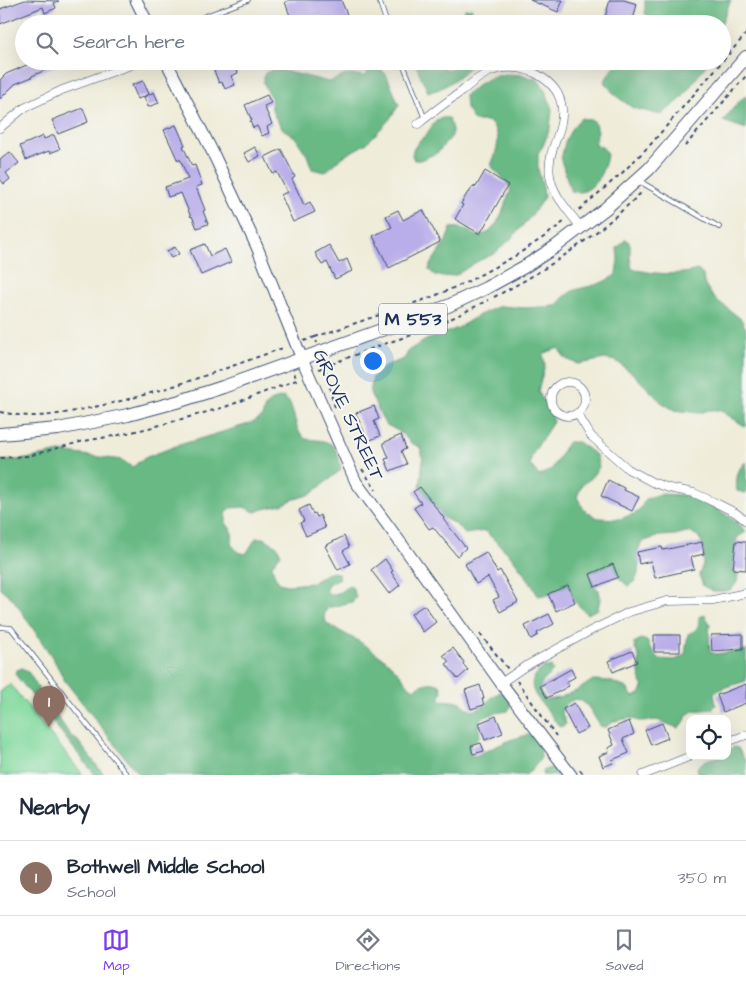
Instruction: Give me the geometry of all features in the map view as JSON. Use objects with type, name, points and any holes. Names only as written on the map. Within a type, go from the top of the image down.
[{"type":"main road","points":[[136,0],[144,15]]},
{"type":"main road","name":"M 553","points":[[0,434],[58,429],[128,415],[180,401],[448,306],[486,288],[555,247],[606,208],[649,169],[746,57]]},
{"type":"main road","name":"GROVE STREET","points":[[171,70],[213,153],[257,247],[302,359],[356,482],[500,683],[575,771]]},
{"type":"street","points":[[0,128],[24,108],[62,90],[117,70]]},
{"type":"street","points":[[418,124],[477,79],[498,70]]},
{"type":"street","points":[[525,70],[534,72],[546,79],[557,91],[560,98],[562,111],[561,126],[549,162],[550,175],[552,185],[558,196],[581,228]]},
{"type":"street","points":[[572,382],[583,390],[585,396],[584,403],[582,409],[576,414],[570,416],[563,415],[553,407],[551,394],[559,384],[572,382]]},
{"type":"street","points":[[576,414],[591,436],[628,469],[652,482],[694,493],[708,499],[746,521]]},
{"type":"street","points":[[500,683],[549,653],[629,612],[666,601],[713,600],[746,592]]},
{"type":"street","points":[[731,740],[746,734]]},
{"type":"street","points":[[643,775],[686,758]]},
{"type":"lane","points":[[208,15],[248,0]]},
{"type":"lane","points":[[379,0],[384,15]]},
{"type":"lane","points":[[406,70],[425,118]]},
{"type":"lane","points":[[637,180],[719,227]]},
{"type":"lane","points":[[0,627],[11,628],[127,775]]},
{"type":"path","points":[[731,51],[746,34]]},
{"type":"path","points":[[315,337],[432,297],[467,282],[515,256],[544,237],[572,216],[622,173],[651,144],[715,70]]},
{"type":"path","points":[[0,412],[39,416],[108,404],[165,389],[283,348]]},
{"type":"path","points":[[326,366],[331,394],[337,412]]},
{"type":"path","points":[[0,458],[28,456],[84,441],[153,428],[225,407],[297,380]]},
{"type":"path","points":[[362,469],[378,494]]},
{"type":"path","points":[[480,634],[513,674],[522,691],[556,737]]},
{"type":"path","points":[[575,771],[584,775]]},
{"type":"green space","points":[[645,0],[731,0],[725,15],[646,15]]},
{"type":"green space","points":[[472,8],[471,15],[462,15],[465,9]]},
{"type":"green space","points":[[279,70],[329,82],[346,75],[364,77],[369,70],[382,70],[387,76],[399,105],[389,120],[367,143],[344,156],[325,172],[312,169],[307,155],[295,137],[283,129],[275,117],[271,106],[271,98],[263,82],[265,73]]},
{"type":"green space","points":[[418,70],[466,70],[447,85],[428,92]]},
{"type":"green space","points":[[612,70],[702,70],[681,99],[661,115],[633,108],[616,96],[604,82]]},
{"type":"green space","points":[[508,74],[523,75],[538,80],[550,102],[552,110],[550,128],[538,153],[538,169],[544,197],[532,215],[512,238],[494,254],[478,261],[456,275],[443,277],[435,275],[429,270],[430,265],[446,241],[451,228],[462,228],[477,236],[489,232],[500,218],[511,190],[505,180],[491,166],[498,142],[496,131],[488,121],[474,121],[466,108],[465,95],[494,76]]},
{"type":"green space","points":[[746,96],[746,129],[723,121],[739,101]]},
{"type":"green space","points":[[449,118],[452,136],[437,153],[420,160],[414,160],[413,150],[419,141],[426,135],[436,120]]},
{"type":"green space","points":[[581,118],[594,121],[598,131],[595,145],[602,147],[607,152],[605,164],[595,183],[585,191],[579,192],[571,191],[561,160],[565,142],[572,128]]},
{"type":"green space","points":[[626,239],[630,244],[632,269],[665,274],[698,270],[703,275],[704,283],[713,297],[741,319],[746,329],[746,427],[720,410],[709,410],[699,413],[674,410],[661,402],[632,373],[616,361],[605,359],[579,364],[566,359],[558,348],[543,354],[545,365],[538,391],[554,420],[532,455],[530,464],[539,476],[552,469],[568,442],[578,442],[596,455],[599,467],[591,478],[582,485],[577,497],[584,510],[598,518],[620,519],[638,512],[646,499],[659,494],[682,495],[703,500],[728,516],[746,532],[738,537],[736,541],[733,569],[738,575],[737,582],[731,590],[715,592],[703,586],[699,575],[704,554],[702,542],[697,535],[687,532],[659,536],[642,542],[637,552],[638,574],[635,581],[628,586],[618,577],[613,565],[590,573],[595,586],[599,590],[600,599],[598,609],[587,614],[575,602],[568,585],[548,594],[538,596],[511,556],[485,531],[465,534],[455,524],[444,518],[420,487],[423,459],[420,447],[411,443],[400,432],[385,424],[370,393],[373,377],[385,366],[404,359],[409,350],[426,340],[458,328],[477,316],[500,306],[526,308],[556,306],[571,292],[600,283],[616,275],[617,248]]},
{"type":"green space","points":[[283,397],[290,403],[298,430],[305,439],[327,442],[335,448],[341,470],[311,494],[282,505],[255,512],[244,507],[231,508],[226,514],[226,523],[232,533],[231,544],[238,552],[246,554],[256,538],[264,538],[277,546],[281,554],[272,565],[279,583],[287,585],[312,583],[326,574],[334,572],[338,574],[340,578],[328,584],[326,590],[330,595],[340,592],[350,585],[354,590],[356,598],[352,602],[327,608],[324,616],[327,624],[360,642],[386,660],[407,684],[414,689],[427,683],[440,685],[442,692],[440,700],[461,702],[472,711],[481,708],[500,692],[507,696],[511,706],[508,711],[495,713],[480,719],[478,726],[480,736],[470,743],[469,754],[475,756],[510,740],[530,734],[540,743],[541,758],[532,770],[525,775],[139,775],[65,681],[54,660],[13,599],[0,588],[0,461],[26,459],[60,452],[122,460],[132,467],[147,457],[176,446],[252,423],[262,417],[265,407],[273,400]]},
{"type":"green space","points":[[746,462],[746,493],[737,491],[737,475],[740,468]]},
{"type":"green space","points":[[705,615],[710,624],[710,651],[715,654],[746,650],[746,681],[714,693],[716,705],[712,709],[693,711],[686,715],[685,721],[678,728],[657,720],[639,721],[630,718],[614,721],[603,727],[599,725],[588,706],[578,700],[567,703],[561,711],[566,724],[561,727],[533,690],[533,681],[536,675],[544,667],[551,667],[553,671],[540,685],[540,692],[545,700],[559,698],[578,690],[593,680],[609,681],[627,688],[633,697],[640,694],[643,688],[639,673],[639,656],[634,643],[641,639],[647,641],[659,659],[675,660],[685,655],[688,634],[697,628],[699,617]]},
{"type":"green space","points":[[22,668],[29,673],[71,736],[78,741],[104,775],[95,775],[15,674],[17,670]]},
{"type":"green space","points":[[10,684],[83,775],[0,775],[0,692]]},
{"type":"green space","points":[[738,748],[746,762],[746,775],[713,775],[711,773],[699,775],[697,768],[706,760],[731,760],[731,749]]},
{"type":"green space","points":[[554,767],[561,775],[542,775],[544,770]]},
{"type":"building","points":[[25,0],[59,1],[54,3],[56,8],[45,13],[43,7],[23,15],[15,15],[15,18],[0,24],[0,9]]},
{"type":"building","points":[[290,0],[341,0],[347,15],[290,15],[285,2]]},
{"type":"building","points":[[530,0],[563,0],[558,12]]},
{"type":"building","points":[[610,0],[624,0],[637,4],[634,15],[606,15]]},
{"type":"building","points":[[15,70],[45,70],[15,84],[0,99],[0,80],[6,74]]},
{"type":"building","points":[[214,70],[237,70],[238,73],[231,76],[235,85],[225,89],[222,82],[219,83]]},
{"type":"building","points":[[143,81],[149,94],[138,99],[132,85]]},
{"type":"building","points":[[154,92],[159,103],[148,107],[144,97]]},
{"type":"building","points":[[267,95],[271,103],[264,106],[272,124],[267,127],[269,133],[262,136],[257,126],[253,128],[245,105]]},
{"type":"building","points":[[83,108],[88,122],[58,134],[52,120]]},
{"type":"building","points":[[176,125],[185,145],[183,146],[192,166],[195,165],[202,185],[196,187],[208,224],[197,228],[181,193],[168,197],[165,187],[188,179],[180,159],[178,161],[164,130]]},
{"type":"building","points":[[54,135],[60,149],[26,160],[20,146],[43,136],[44,139]]},
{"type":"building","points":[[255,147],[260,156],[249,162],[244,153]]},
{"type":"building","points":[[281,149],[295,177],[292,179],[304,205],[310,202],[315,212],[293,222],[281,195],[287,192],[277,172],[273,174],[265,157]]},
{"type":"building","points":[[10,152],[19,163],[6,173],[10,179],[4,184],[0,179],[0,160]]},
{"type":"building","points":[[485,171],[508,185],[480,234],[455,219],[468,192],[473,186],[476,187]]},
{"type":"building","points":[[398,210],[403,220],[423,210],[440,242],[389,268],[373,236],[392,227],[386,216]]},
{"type":"building","points":[[205,244],[210,256],[225,249],[231,262],[201,275],[190,250]]},
{"type":"building","points":[[329,245],[339,263],[347,259],[352,271],[335,279],[327,262],[322,265],[315,253]]},
{"type":"building","points":[[175,247],[179,254],[171,258],[167,251]]},
{"type":"building","points":[[374,406],[379,419],[374,421],[380,436],[368,441],[356,413]]},
{"type":"building","points":[[401,435],[406,449],[401,451],[407,464],[390,471],[385,459],[389,458],[383,443]]},
{"type":"building","points":[[608,480],[639,497],[632,511],[601,496]]},
{"type":"building","points":[[420,487],[466,548],[457,556],[433,527],[429,529],[414,508],[421,503],[413,492]]},
{"type":"building","points":[[309,505],[313,514],[315,513],[317,517],[320,515],[325,528],[306,536],[300,523],[304,521],[299,510]]},
{"type":"building","points":[[344,536],[349,547],[343,551],[350,564],[338,570],[325,546]]},
{"type":"building","points":[[736,541],[746,542],[746,570],[733,569]]},
{"type":"building","points":[[702,542],[704,554],[691,557],[694,569],[655,578],[651,561],[639,564],[637,552],[662,547],[663,550]]},
{"type":"building","points":[[486,552],[497,572],[500,570],[518,602],[500,612],[493,600],[499,597],[488,577],[476,584],[465,564]]},
{"type":"building","points":[[385,559],[400,585],[389,594],[371,570]]},
{"type":"building","points":[[613,564],[618,577],[595,587],[590,574]]},
{"type":"building","points":[[568,585],[575,602],[556,611],[548,594]]},
{"type":"building","points":[[424,605],[436,622],[423,632],[411,614]]},
{"type":"building","points":[[549,614],[554,624],[537,633],[538,635],[531,639],[525,626]]},
{"type":"building","points":[[743,634],[743,649],[712,651],[711,635]]},
{"type":"building","points":[[654,635],[680,635],[680,652],[654,652]]},
{"type":"building","points":[[453,648],[468,670],[458,679],[446,664],[449,662],[443,655]]},
{"type":"building","points":[[632,651],[637,662],[613,672],[608,661]]},
{"type":"building","points":[[571,669],[575,677],[566,682],[569,686],[547,698],[540,686]]},
{"type":"building","points":[[746,684],[746,703],[723,712],[717,695]]},
{"type":"building","points":[[480,685],[484,705],[471,709],[465,690]]},
{"type":"building","points":[[574,703],[588,728],[576,734],[563,709]]},
{"type":"building","points":[[496,716],[503,733],[485,740],[479,723]]},
{"type":"building","points":[[629,721],[634,734],[623,739],[629,753],[612,760],[613,763],[603,767],[599,756],[609,752],[608,748],[614,745],[608,730]]},
{"type":"building","points":[[662,723],[668,738],[651,745],[645,730]]},
{"type":"building","points":[[481,743],[484,751],[473,754],[471,746]]},
{"type":"place","name":"Bothwell Middle School","points":[[49,727]]}]
